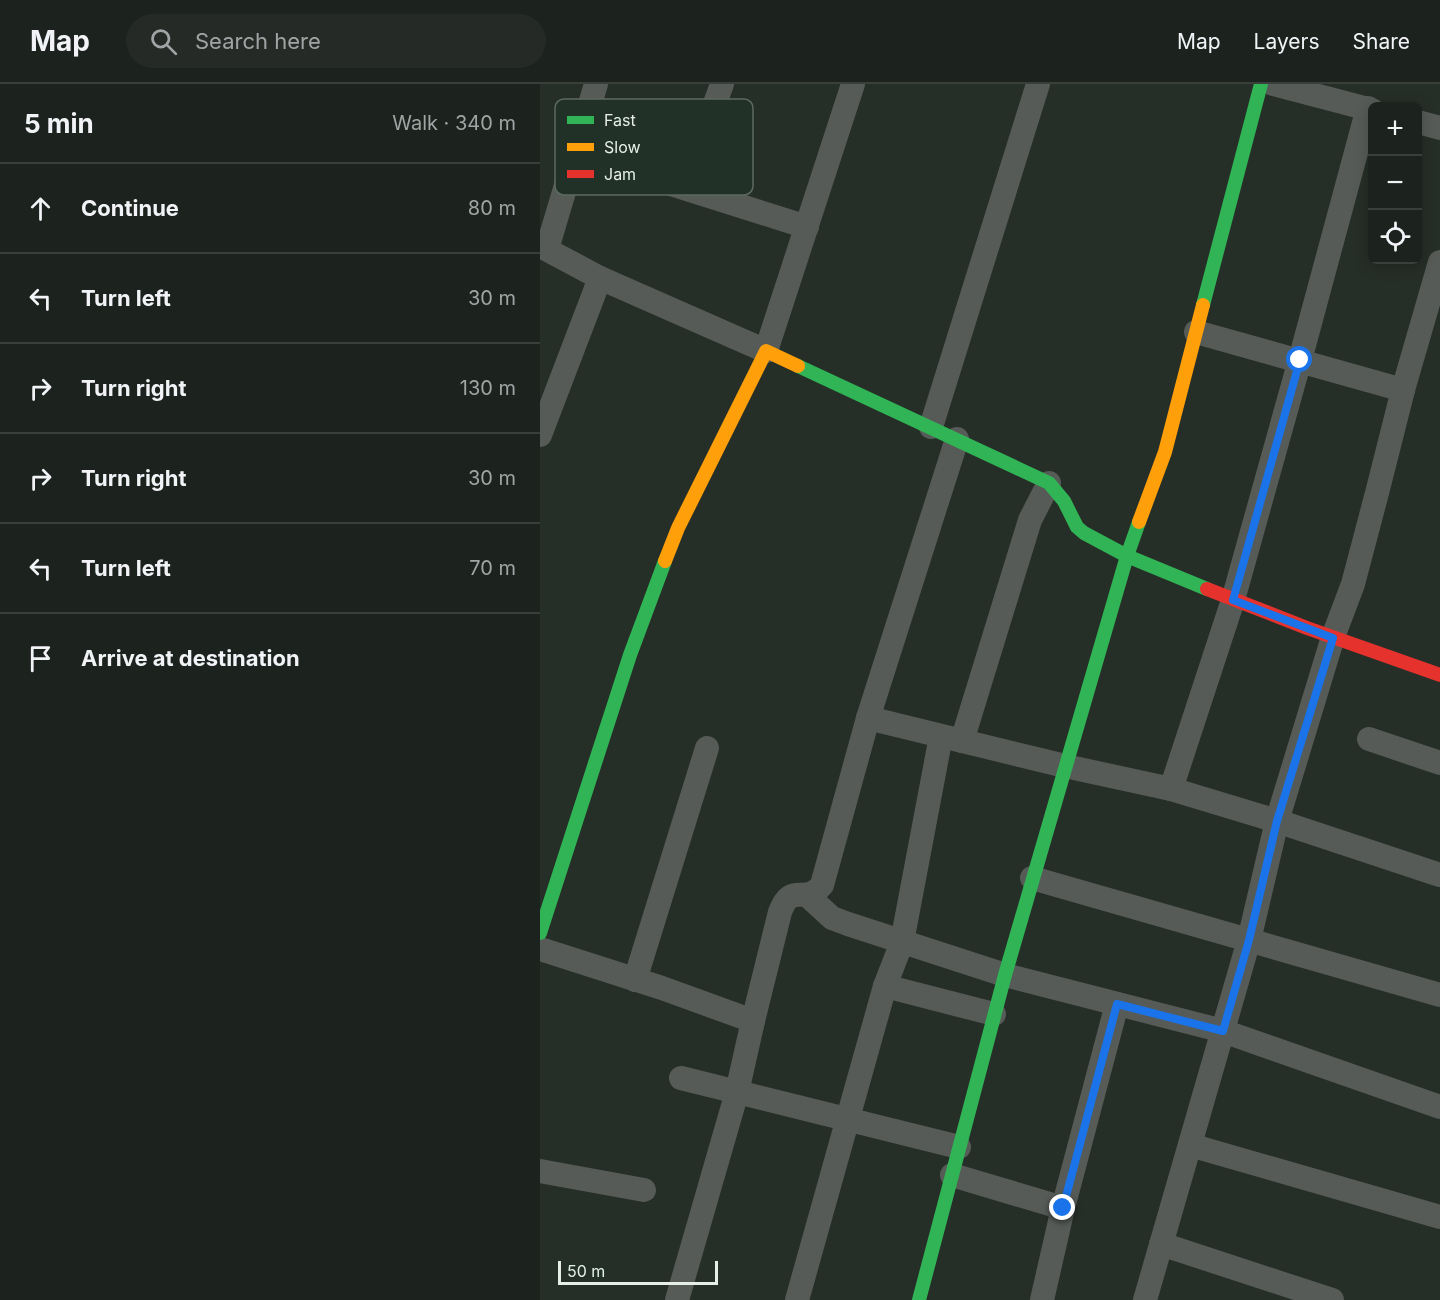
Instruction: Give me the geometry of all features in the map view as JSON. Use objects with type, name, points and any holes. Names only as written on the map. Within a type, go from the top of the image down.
[{"type":"street","points":[[592,99],[596,84]]},
{"type":"street","points":[[717,99],[722,84]]},
{"type":"street","points":[[540,933],[630,655],[678,528],[766,351],[853,84]]},
{"type":"street","points":[[931,427],[1038,84]]},
{"type":"street","points":[[919,1300],[1032,878],[1127,556],[1166,452],[1261,84]]},
{"type":"street","points":[[1273,84],[1368,108]]},
{"type":"street","points":[[1171,789],[1233,600],[1368,116]]},
{"type":"street","points":[[1422,123],[1440,128]]},
{"type":"street","points":[[562,195],[544,248],[600,278],[766,351],[1049,483],[1064,501],[1077,527],[1127,556],[1233,600],[1440,675]]},
{"type":"street","points":[[706,195],[807,227]]},
{"type":"street","points":[[1145,1300],[1249,940],[1277,821],[1333,638],[1353,585],[1403,390],[1440,262]]},
{"type":"street","points":[[540,435],[600,278]]},
{"type":"street","points":[[1196,332],[1403,390]]},
{"type":"street","points":[[808,896],[822,885],[868,718],[957,439]]},
{"type":"street","points":[[797,1300],[885,986],[902,942],[951,738],[1030,520],[1049,483]]},
{"type":"street","points":[[868,718],[1171,789],[1440,875]]},
{"type":"street","points":[[1369,739],[1440,763]]},
{"type":"street","points":[[635,980],[707,748]]},
{"type":"street","points":[[1032,878],[1440,995]]},
{"type":"street","points":[[681,1299],[737,1092],[784,901],[794,894],[808,896],[832,918],[902,942],[1005,975],[1223,1031],[1440,1107]]},
{"type":"street","points":[[540,949],[753,1021]]},
{"type":"street","points":[[885,986],[994,1014]]},
{"type":"street","points":[[1042,1300],[1063,1208],[1117,1004]]},
{"type":"street","points":[[681,1078],[959,1147]]},
{"type":"street","points":[[1190,1145],[1440,1217]]},
{"type":"street","points":[[540,1171],[645,1190]]},
{"type":"street","points":[[952,1174],[1063,1208]]},
{"type":"street","points":[[1161,1244],[1304,1296],[1332,1300]]},
{"type":"traffic: fast","points":[[1203,305],[1261,84]]},
{"type":"traffic: fast","points":[[798,366],[1049,483],[1064,501],[1077,527],[1084,533],[1127,556],[1207,589]]},
{"type":"traffic: fast","points":[[919,1300],[1005,975],[1127,556],[1139,522]]},
{"type":"traffic: fast","points":[[540,933],[630,655],[665,561]]},
{"type":"traffic: slow","points":[[1139,522],[1165,452],[1203,305]]},
{"type":"traffic: slow","points":[[665,561],[678,528],[766,351],[798,366]]},
{"type":"traffic: jam","points":[[1207,589],[1307,628],[1440,675]]},
{"type":"route","points":[[1063,1208],[1117,1004],[1223,1031],[1249,940],[1277,821],[1333,638],[1233,600],[1300,360]]}]
